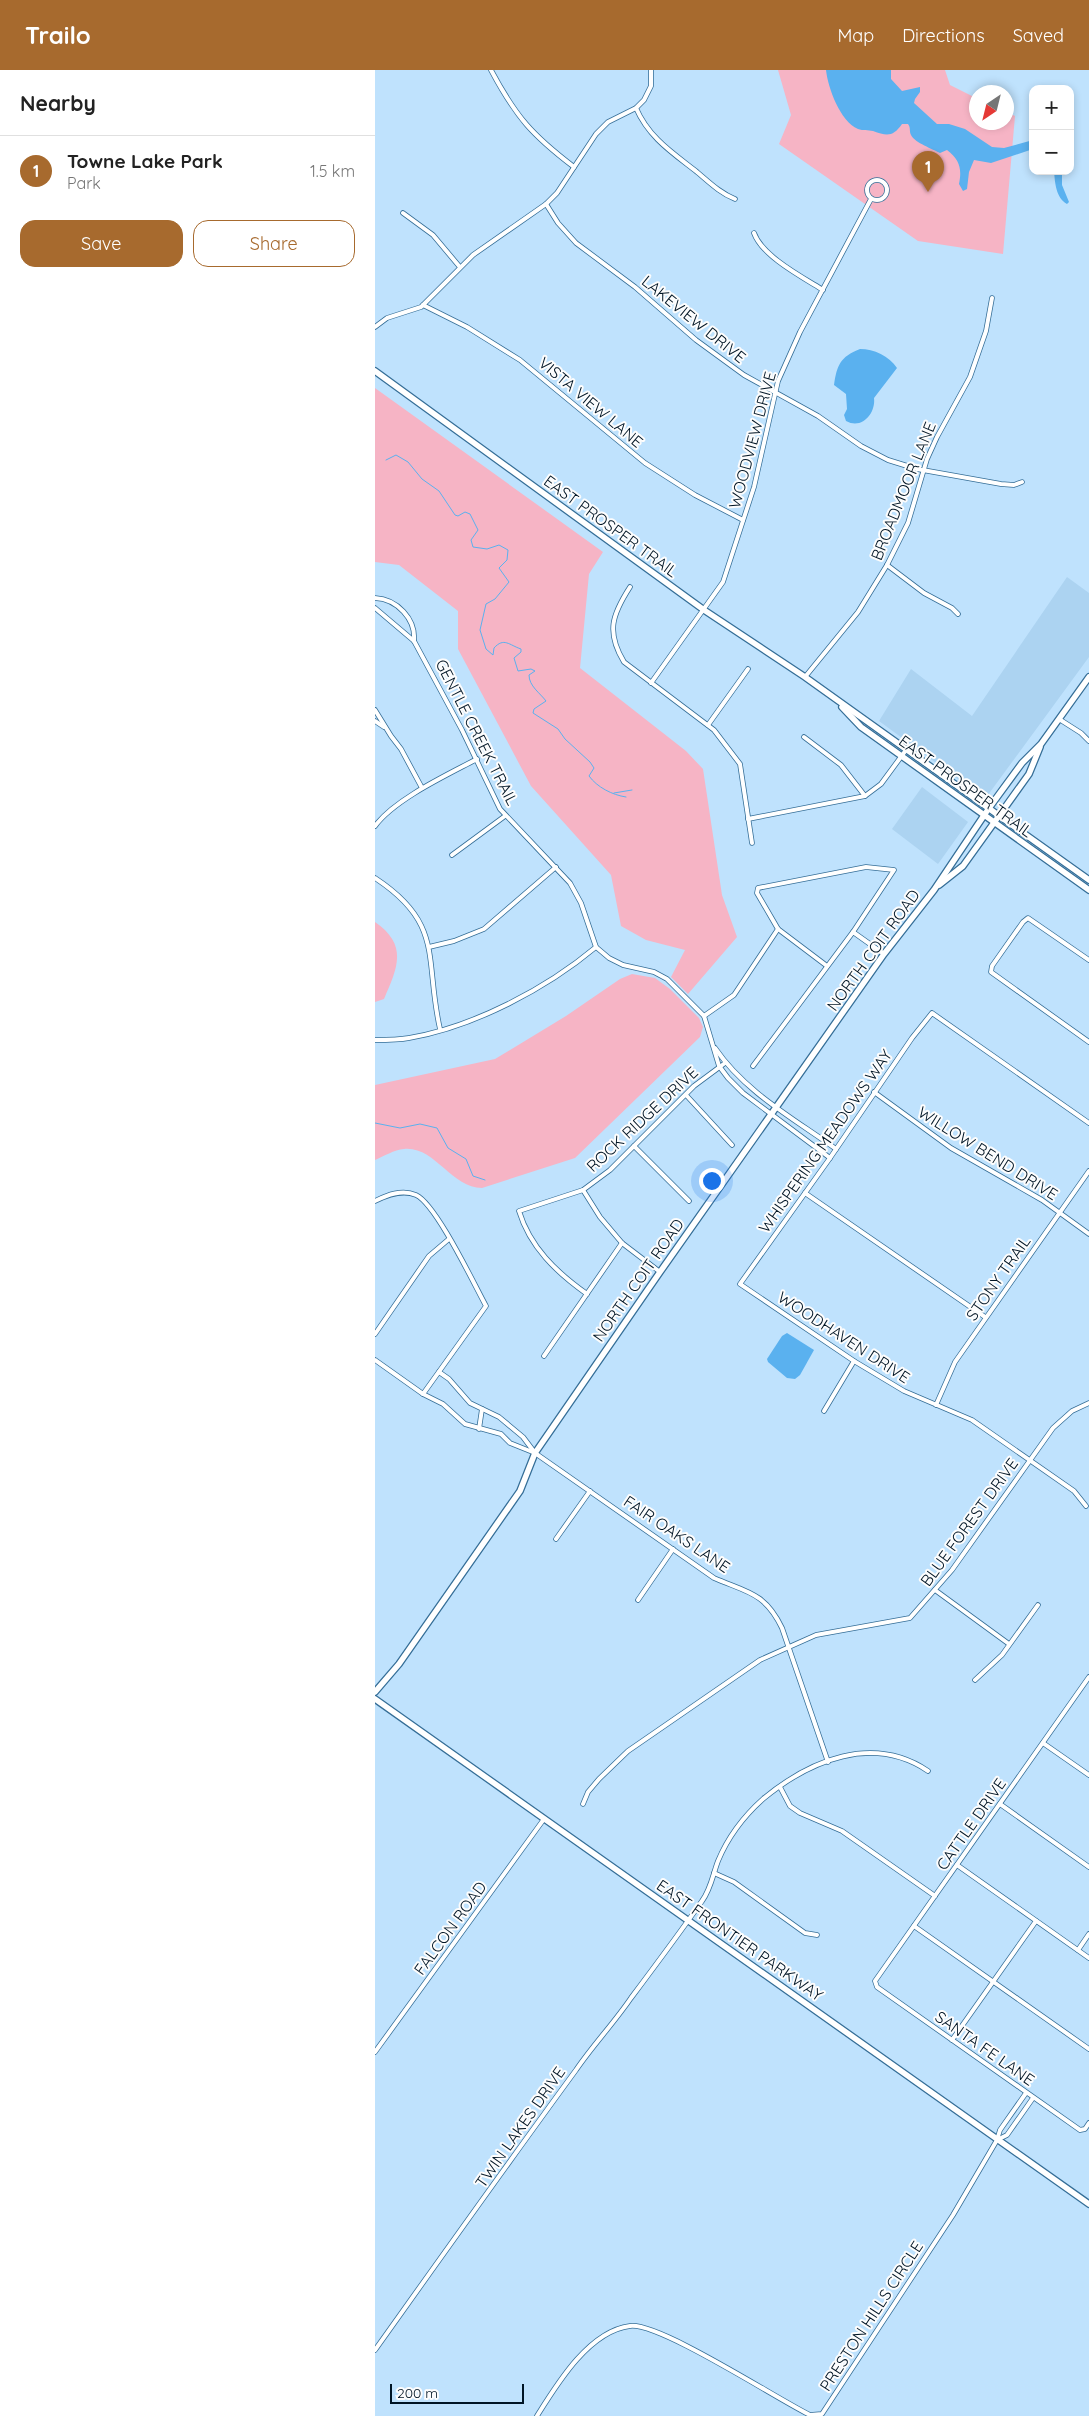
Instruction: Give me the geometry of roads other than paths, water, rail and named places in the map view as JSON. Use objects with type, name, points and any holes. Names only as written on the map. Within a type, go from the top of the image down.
[{"type":"street","points":[[491,70],[516,113],[529,129],[574,167]]},
{"type":"street","points":[[375,327],[387,318],[423,305],[459,266],[495,237],[546,204],[602,127],[636,108],[649,92],[652,80],[651,70]]},
{"type":"street","points":[[636,108],[647,128],[662,146],[723,194],[735,199]]},
{"type":"street","points":[[873,180],[882,181],[887,189],[885,196],[878,200],[871,199],[867,193],[867,186],[873,180]]},
{"type":"street","name":"WOODVIEW DRIVE","points":[[651,682],[723,582],[754,486],[774,393],[789,356],[871,199]]},
{"type":"street","name":"LAKEVIEW DRIVE","points":[[546,204],[568,234],[588,252],[635,287],[718,357],[774,393],[818,416],[869,451],[895,462],[924,470],[1001,484],[1014,485],[1022,482]]},
{"type":"street","points":[[403,213],[433,235],[459,266]]},
{"type":"street","points":[[754,233],[757,242],[823,290]]},
{"type":"street","name":"BROADMOOR LANE","points":[[805,676],[858,612],[887,565],[907,523],[937,437],[970,377],[986,331],[993,298]]},
{"type":"street","name":"VISTA VIEW LANE","points":[[423,305],[467,327],[520,360],[645,463],[695,495],[743,520]]},
{"type":"street","name":"EAST PROSPER TRAIL","points":[[375,371],[704,610],[805,676],[1089,880]]},
{"type":"street","points":[[887,565],[924,593],[952,608],[958,614]]},
{"type":"street","points":[[630,587],[618,606],[612,633],[616,649],[625,662],[708,725],[740,764],[752,843]]},
{"type":"street","name":"GENTLE CREEK TRAIL","points":[[375,598],[387,600],[401,610],[412,622],[415,630],[414,640]]},
{"type":"street","name":"GENTLE CREEK TRAIL","points":[[375,608],[414,640],[477,759],[500,809],[570,883],[581,903],[596,947]]},
{"type":"street","points":[[708,725],[748,669]]},
{"type":"street","name":"NORTH COIT ROAD","points":[[375,1692],[404,1656],[520,1491],[535,1453],[660,1272],[884,954],[934,890],[983,816],[1022,763],[1041,744],[1089,677]]},
{"type":"street","name":"EAST PROSPER TRAIL","points":[[834,698],[861,727],[1089,890]]},
{"type":"street","points":[[375,710],[401,749],[422,788]]},
{"type":"street","points":[[1059,719],[1081,733],[1089,742]]},
{"type":"street","points":[[375,721],[386,728]]},
{"type":"street","points":[[804,737],[841,765],[865,796]]},
{"type":"street","name":"NORTH COIT ROAD","points":[[934,890],[963,866],[1029,774],[1041,744]]},
{"type":"street","points":[[748,819],[865,796],[881,784],[906,750]]},
{"type":"street","points":[[375,826],[380,819],[422,788],[477,759]]},
{"type":"street","points":[[451,856],[505,816]]},
{"type":"street","points":[[429,947],[455,941],[484,929],[556,867]]},
{"type":"street","points":[[753,1066],[853,932],[894,870],[866,867],[758,888],[757,893],[778,929],[827,966]]},
{"type":"street","points":[[375,878],[402,898],[425,928],[429,947],[435,1007],[440,1030]]},
{"type":"street","points":[[1089,960],[1028,918],[992,966],[991,972],[1089,1042]]},
{"type":"street","points":[[704,1016],[734,995],[778,929]]},
{"type":"street","points":[[853,932],[884,954]]},
{"type":"street","points":[[375,1040],[409,1038],[440,1030],[507,1005],[568,970],[596,947],[609,958],[623,965],[654,972],[667,978],[704,1016],[719,1066],[743,1093],[830,1158]]},
{"type":"street","name":"WHISPERING MEADOWS WAY","points":[[740,1284],[830,1158],[874,1092],[932,1013],[1089,1123]]},
{"type":"street","points":[[712,1044],[725,1063],[745,1084],[836,1149]]},
{"type":"street","name":"ROCK RIDGE DRIVE","points":[[587,1294],[551,1266],[525,1231],[519,1211],[583,1190],[610,1170],[686,1095],[725,1063]]},
{"type":"street","name":"WILLOW BEND DRIVE","points":[[874,1092],[951,1148],[1019,1186],[1089,1234]]},
{"type":"street","points":[[686,1095],[732,1145]]},
{"type":"street","points":[[634,1146],[689,1201]]},
{"type":"street","name":"STONY TRAIL","points":[[937,1405],[955,1362],[1089,1171]]},
{"type":"street","points":[[583,1190],[600,1217],[622,1243],[660,1272]]},
{"type":"street","points":[[375,1202],[401,1192],[417,1196],[433,1212],[486,1306],[423,1394]]},
{"type":"street","points":[[805,1193],[985,1318]]},
{"type":"street","points":[[375,1334],[429,1256],[449,1239]]},
{"type":"street","points":[[544,1356],[622,1243]]},
{"type":"street","name":"WOODHAVEN DRIVE","points":[[740,1284],[854,1361],[904,1391],[972,1420],[1075,1491],[1086,1506]]},
{"type":"street","name":"FAIR OAKS LANE","points":[[375,1360],[423,1394],[443,1404],[465,1424],[501,1434],[517,1447],[535,1453],[714,1578],[743,1588],[760,1599],[777,1617],[789,1646],[828,1762]]},
{"type":"street","points":[[824,1411],[854,1361]]},
{"type":"street","name":"FAIR OAKS LANE","points":[[439,1372],[449,1379],[470,1403],[499,1417],[514,1429],[523,1437],[535,1453]]},
{"type":"street","name":"BLUE FOREST DRIVE","points":[[583,1804],[588,1792],[627,1751],[760,1660],[816,1635],[910,1618],[952,1570],[1053,1428],[1071,1411],[1089,1403]]},
{"type":"street","points":[[479,1429],[482,1409]]},
{"type":"street","points":[[506,1439],[514,1429]]},
{"type":"street","points":[[556,1539],[591,1491]]},
{"type":"street","points":[[638,1600],[673,1549]]},
{"type":"street","points":[[935,1590],[1009,1644]]},
{"type":"street","points":[[975,1680],[1002,1655],[1039,1605]]},
{"type":"street","name":"CATTLE DRIVE","points":[[875,1984],[875,1981],[1089,1678]]},
{"type":"street","name":"EAST FRONTIER PARKWAY","points":[[375,1700],[1089,2204]]},
{"type":"street","points":[[1043,1743],[1089,1775]]},
{"type":"street","name":"TWIN LAKES DRIVE","points":[[375,2350],[577,2068],[631,1999],[704,1899],[726,1846],[741,1823],[762,1800],[803,1772],[828,1762],[866,1752],[883,1752],[902,1757],[928,1771]]},
{"type":"street","points":[[780,1787],[790,1806],[800,1813],[842,1831],[935,1896]]},
{"type":"street","points":[[1000,1804],[1089,1866]]},
{"type":"street","name":"FALCON ROAD","points":[[375,2052],[544,1819]]},
{"type":"street","points":[[957,1865],[1089,1958]]},
{"type":"street","points":[[714,1873],[734,1882],[805,1933],[817,1934]]},
{"type":"street","points":[[952,2040],[1037,1921]]},
{"type":"street","points":[[914,1926],[1089,2049]]},
{"type":"street","points":[[1078,1950],[1089,1934]]},
{"type":"street","name":"SANTA FE LANE","points":[[875,1984],[1033,2098],[1082,2130],[1089,2123]]},
{"type":"street","points":[[997,2140],[1000,2130],[1026,2092]]},
{"type":"street","points":[[997,2140],[1007,2135],[1033,2098]]},
{"type":"street","name":"PRESTON HILLS CIRCLE","points":[[537,2416],[588,2346],[609,2333],[631,2326],[645,2328],[676,2342],[810,2415],[822,2414],[953,2215],[997,2140]]},
{"type":"water","points":[[826,70],[891,70],[891,79],[902,91],[920,87],[920,92],[914,103],[937,124],[949,124],[965,129],[992,147],[1004,148],[1029,141],[1029,150],[991,163],[974,160],[969,172],[967,189],[963,191],[959,184],[959,165],[955,157],[947,150],[940,153],[916,141],[911,135],[908,124],[902,124],[896,131],[889,134],[858,129],[840,112],[829,86]]},
{"type":"water","points":[[1055,175],[1062,175],[1062,185],[1069,202],[1067,204],[1060,198]]},
{"type":"water","points":[[860,349],[871,350],[881,354],[897,368],[874,398],[873,409],[867,418],[862,422],[852,423],[846,421],[844,415],[847,409],[846,394],[834,385],[841,362],[848,355]]},
{"type":"water","points":[[787,1333],[814,1350],[800,1375],[795,1379],[787,1378],[767,1359],[782,1336]]},
{"type":"waterway","points":[[386,460],[396,455],[408,462],[422,479],[439,491],[455,515],[458,516],[465,512],[470,514],[478,530],[471,540],[473,547],[487,549],[499,545],[508,550],[507,560],[499,568],[509,582],[495,599],[486,604],[480,630],[486,649],[493,655],[494,648],[504,642],[521,649],[521,652],[514,658],[518,671],[531,669],[535,671],[529,675],[529,679],[546,701],[534,709],[533,713],[558,729],[565,739],[590,762],[594,768],[589,776],[596,784],[610,792],[626,797]]},
{"type":"waterway","points":[[614,793],[632,790]]},
{"type":"waterway","points":[[375,1123],[400,1128],[420,1124],[437,1128],[448,1148],[466,1159],[473,1176],[485,1180]]},
{"type":"place","name":"Towne Lake Park","points":[[928,192]]}]
